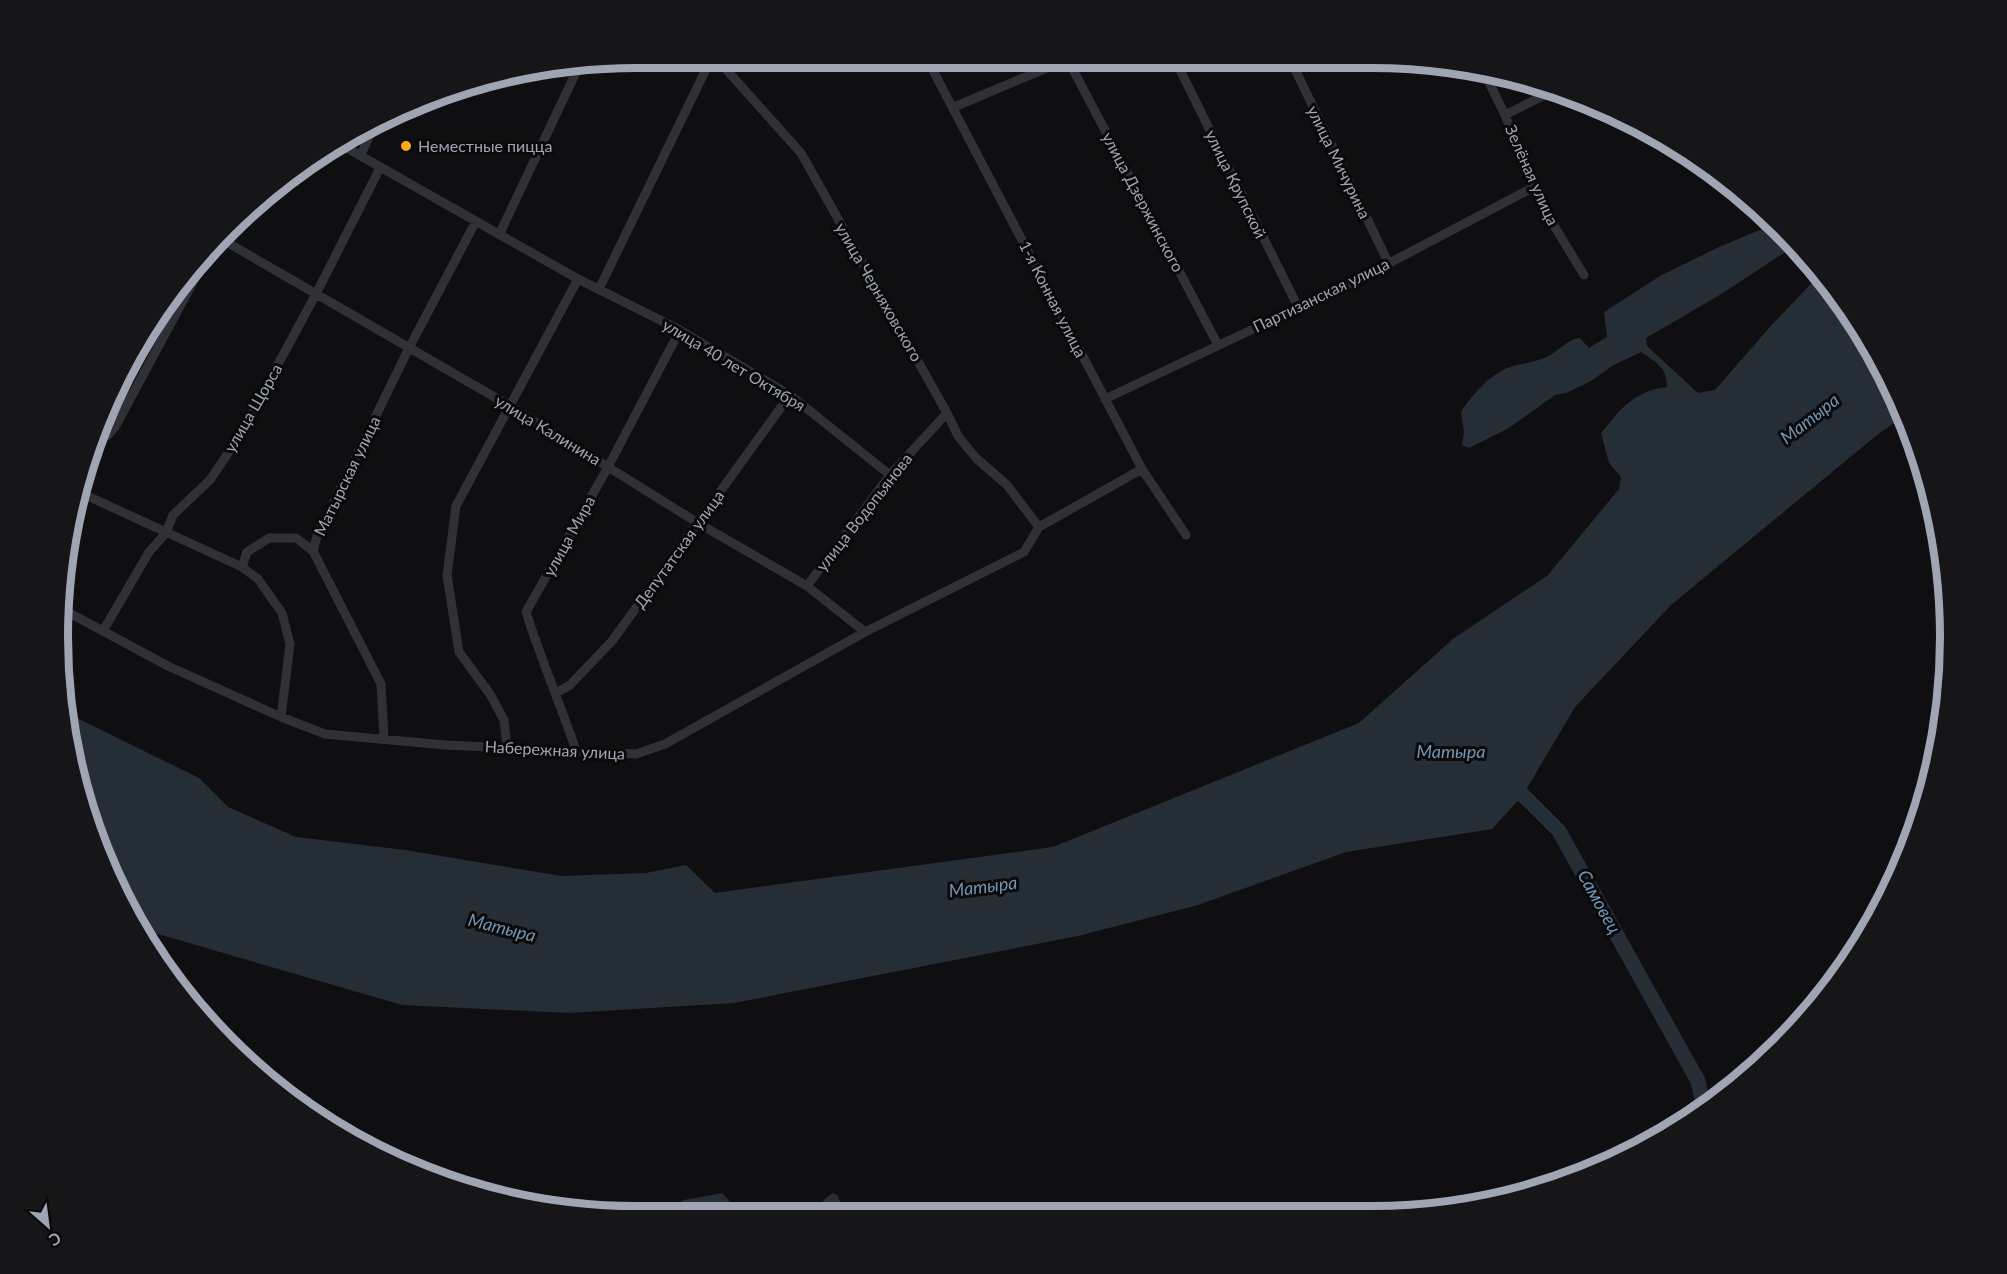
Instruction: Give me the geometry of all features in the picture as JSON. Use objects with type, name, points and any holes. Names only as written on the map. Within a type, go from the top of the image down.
[{"type":"street","points":[[599,289],[709,68]]},
{"type":"street","name":"улица Черняховского","points":[[724,68],[801,153],[948,412],[958,436],[976,458],[1006,485],[1039,527]]},
{"type":"street","name":"1-я Конная улица","points":[[932,68],[1142,469],[1186,535]]},
{"type":"street","points":[[954,107],[1048,68]]},
{"type":"street","name":"улица Дзержинского","points":[[1071,68],[1218,345]]},
{"type":"street","name":"улица Крупской","points":[[1179,68],[1298,307]]},
{"type":"street","name":"улица Мичурина","points":[[1294,68],[1388,262]]},
{"type":"street","points":[[500,233],[577,71]]},
{"type":"street","name":"Зелёная улица","points":[[1488,80],[1505,115],[1534,187],[1584,275]]},
{"type":"street","points":[[1505,115],[1544,95]]},
{"type":"street","points":[[360,156],[371,134]]},
{"type":"street","name":"улица 40 лет Октября","points":[[346,148],[578,279],[680,330],[790,395],[890,475]]},
{"type":"street","name":"улица Щорса","points":[[103,631],[149,552],[166,533],[174,516],[210,480],[237,440],[316,294],[380,168]]},
{"type":"street","name":"Партизанская улица","points":[[1106,399],[1359,279],[1534,187]]},
{"type":"street","name":"Матырская улица","points":[[384,738],[381,684],[313,551],[317,536],[409,348],[476,221]]},
{"type":"street","name":"улица Калинина","points":[[227,242],[510,406],[698,523],[807,586],[865,633]]},
{"type":"street","points":[[507,747],[504,720],[489,694],[459,652],[447,575],[456,506],[578,279]]},
{"type":"street","points":[[105,436],[115,427],[194,280]]},
{"type":"street","name":"улица Мира","points":[[576,750],[526,612],[608,466],[680,330]]},
{"type":"street","name":"Депутатская улица","points":[[556,693],[570,685],[612,641],[790,395]]},
{"type":"street","name":"улица Водопьянова","points":[[807,586],[890,475],[948,412]]},
{"type":"street","name":"Набережная улица","points":[[69,613],[168,666],[281,717],[325,734],[445,745],[636,754],[665,744],[865,633],[1024,552],[1039,527],[1142,469]]},
{"type":"street","points":[[86,495],[242,567],[258,579],[282,613],[290,644],[281,717]]},
{"type":"street","points":[[242,567],[247,552],[269,538],[296,538],[313,551]]},
{"type":"water","name":"Матыра","points":[[1766,227],[1788,250],[1723,293],[1646,338],[1647,346],[1698,393],[1715,390],[1814,281],[1844,321],[1863,352],[1897,421],[1671,605],[1575,707],[1523,795],[1492,829],[1346,852],[1198,905],[1078,936],[734,1003],[569,1013],[402,1005],[150,932],[126,889],[98,820],[78,748],[73,716],[199,778],[228,807],[296,837],[405,850],[561,876],[646,873],[686,865],[715,893],[1053,847],[1359,723],[1453,639],[1547,576],[1619,489],[1621,477],[1609,463],[1601,433],[1629,402],[1655,389],[1667,387],[1663,370],[1641,352],[1612,366],[1591,381],[1566,393],[1555,395],[1509,428],[1469,448],[1462,445],[1464,432],[1461,412],[1482,386],[1503,370],[1547,357],[1575,339],[1580,338],[1589,348],[1607,337],[1604,312],[1660,276]]},
{"type":"water","points":[[722,1193],[734,1206],[672,1206],[684,1200]]},
{"type":"water","points":[[833,1193],[837,1195],[843,1206],[819,1206]]},
{"type":"waterway","name":"Самовец","points":[[1508,785],[1523,795],[1559,831],[1698,1081],[1702,1100]]},
{"type":"place","name":"Неместные пицца","points":[[406,146]]}]
